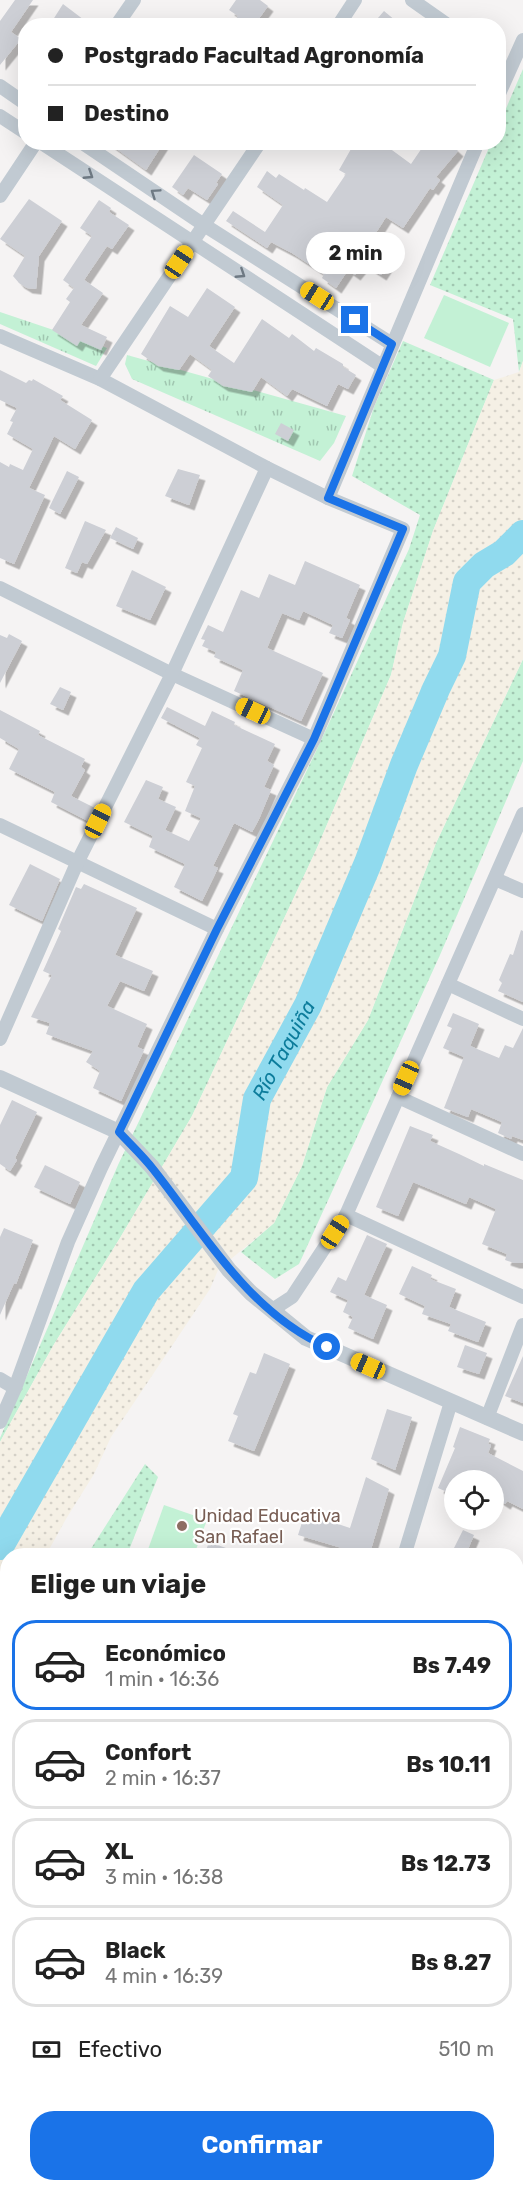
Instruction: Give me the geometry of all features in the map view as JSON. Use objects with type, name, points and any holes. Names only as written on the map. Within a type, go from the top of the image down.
[{"type":"street","points":[[122,18],[134,0]]},
{"type":"street","points":[[343,18],[355,0]]},
{"type":"street","points":[[411,0],[437,18]]},
{"type":"street","points":[[506,77],[523,40]]},
{"type":"street","points":[[506,64],[510,67]]},
{"type":"street","points":[[0,86],[18,98]]},
{"type":"street","points":[[0,116],[18,128]]},
{"type":"street","points":[[0,196],[32,150]]},
{"type":"street","points":[[50,150],[382,366]]},
{"type":"street","points":[[93,150],[204,225],[392,344]]},
{"type":"street","points":[[100,379],[255,150]]},
{"type":"street","points":[[328,498],[475,150]]},
{"type":"street","points":[[0,336],[100,379],[328,498],[403,529],[314,739],[217,929],[68,1242],[15,1388],[0,1422]]},
{"type":"street","points":[[0,1040],[77,863],[171,674],[267,468]]},
{"type":"street","points":[[0,588],[171,674],[314,739]]},
{"type":"street","points":[[272,1310],[292,1298],[346,1215],[523,814]]},
{"type":"street","points":[[0,825],[217,929]]},
{"type":"street","points":[[495,879],[523,891]]},
{"type":"street","points":[[448,984],[523,1019]]},
{"type":"street","points":[[0,1078],[119,1132],[152,1167],[229,1270],[306,1338],[523,1433]]},
{"type":"street","points":[[398,1097],[523,1154]]},
{"type":"street","points":[[346,1215],[523,1297]]},
{"type":"street","points":[[487,1418],[523,1325]]},
{"type":"street","points":[[0,1379],[15,1388]]},
{"type":"street","points":[[406,1548],[451,1402]]},
{"type":"green space","points":[[523,69],[523,361],[519,372],[513,319],[430,285],[488,150],[506,150],[506,108]]},
{"type":"green space","points":[[444,295],[509,323],[490,367],[424,338]]},
{"type":"green space","points":[[0,312],[107,348],[96,366],[0,324]]},
{"type":"green space","points":[[403,341],[494,380],[433,531],[403,623],[391,675],[317,848],[192,1116],[53,1346],[0,1442],[118,1165],[318,747],[409,549],[420,515],[352,476],[374,407]]},
{"type":"green space","points":[[127,355],[346,416],[334,443],[320,461],[132,379],[125,364]]},
{"type":"green space","points":[[523,659],[523,761],[440,955],[299,1264],[275,1279],[241,1252],[274,1223],[302,1166],[327,1087],[368,1020],[436,843]]},
{"type":"green space","points":[[145,1464],[158,1477],[130,1548],[91,1548]]},
{"type":"green space","points":[[164,1505],[207,1520],[197,1548],[149,1548]]},
{"type":"sand","points":[[523,361],[523,659],[436,843],[368,1020],[327,1087],[302,1166],[274,1223],[218,1270],[210,1289],[111,1437],[94,1474],[50,1548],[0,1548],[0,1442],[53,1346],[192,1116],[317,848],[391,675],[403,623],[433,531],[494,380],[519,372]]},
{"type":"building","points":[[15,0],[33,0],[21,18],[18,18],[11,32],[18,37],[18,43],[0,65],[0,21]]},
{"type":"building","points":[[236,0],[260,0],[268,6],[259,18],[237,18],[238,16],[229,10]]},
{"type":"building","points":[[63,4],[81,18],[54,18]]},
{"type":"building","points":[[384,11],[392,18],[378,18]]},
{"type":"building","points":[[118,150],[159,150],[146,170]]},
{"type":"building","points":[[350,150],[392,150],[411,164],[421,150],[458,151],[436,177],[440,180],[433,190],[430,188],[403,228],[386,217],[370,242],[393,257],[381,275],[364,264],[355,275],[348,270],[336,288],[322,278],[324,274],[292,253],[271,242],[267,248],[226,221],[233,211],[265,232],[283,205],[257,187],[267,171],[276,178],[279,174],[327,202],[346,174],[339,170]]},
{"type":"building","points":[[194,155],[222,174],[207,200],[188,188],[183,195],[172,187]]},
{"type":"building","points":[[29,199],[62,221],[39,256],[36,289],[27,288],[13,276],[25,256],[0,239]]},
{"type":"building","points":[[99,200],[111,208],[109,212],[129,225],[112,249],[107,246],[84,280],[103,293],[81,325],[107,337],[101,350],[80,341],[77,346],[52,330],[70,302],[66,299],[74,288],[63,280],[92,236],[80,228]]},
{"type":"building","points":[[207,288],[235,307],[209,346],[234,363],[262,319],[289,338],[292,334],[314,351],[316,348],[343,364],[343,367],[356,375],[348,389],[338,384],[327,406],[292,389],[287,396],[261,377],[252,392],[223,386],[208,376],[212,370],[190,354],[179,370],[158,366],[141,354],[170,306],[188,317]]},
{"type":"building","points":[[0,370],[26,383],[33,379],[63,396],[60,400],[92,420],[75,449],[54,436],[29,488],[45,495],[14,564],[0,558],[0,462],[23,470],[33,449],[7,434],[13,422],[10,421],[17,408],[0,400]]},
{"type":"building","points":[[281,423],[294,430],[288,441],[275,434]]},
{"type":"building","points":[[178,469],[200,475],[189,505],[165,496]]},
{"type":"building","points":[[67,471],[79,477],[60,514],[49,508]]},
{"type":"building","points":[[85,521],[106,530],[87,564],[82,562],[77,573],[65,568]]},
{"type":"building","points":[[116,527],[138,538],[133,549],[110,538]]},
{"type":"building","points":[[305,561],[360,585],[346,618],[350,620],[342,638],[329,633],[333,625],[303,611],[299,620],[282,613],[267,648],[323,673],[301,721],[234,691],[243,670],[214,657],[216,652],[202,646],[205,640],[201,639],[208,625],[223,632],[241,590],[259,598],[269,574],[295,585]]},
{"type":"building","points":[[132,570],[166,587],[150,620],[116,606]]},
{"type":"building","points":[[9,634],[22,641],[0,683],[0,635],[7,638]]},
{"type":"building","points":[[60,687],[71,692],[63,710],[50,704]]},
{"type":"building","points":[[167,707],[205,726],[212,711],[235,722],[234,725],[275,744],[267,761],[274,765],[264,787],[271,790],[259,819],[252,832],[234,823],[213,866],[218,868],[202,901],[174,887],[185,864],[149,847],[153,836],[124,822],[146,780],[163,787],[158,799],[176,807],[165,830],[189,841],[201,818],[185,811],[195,786],[186,782],[202,748],[196,745],[200,738],[161,718]]},
{"type":"building","points":[[0,710],[40,731],[38,735],[85,759],[81,767],[85,770],[71,796],[95,808],[88,821],[51,802],[55,792],[9,769],[19,749],[0,738]]},
{"type":"building","points":[[30,864],[60,879],[42,921],[9,905]]},
{"type":"building","points":[[84,884],[137,908],[115,955],[153,971],[144,991],[120,981],[107,1006],[147,1024],[137,1047],[144,1050],[121,1101],[93,1088],[100,1071],[86,1062],[93,1051],[46,1034],[50,1023],[31,1017],[52,975],[43,971],[61,931],[58,929],[76,887],[81,889]]},
{"type":"building","points":[[521,930],[523,931],[523,1002],[498,991],[502,983],[499,980],[510,954],[513,955]]},
{"type":"building","points":[[453,1013],[479,1024],[470,1046],[499,1058],[505,1045],[513,1048],[523,1028],[523,1140],[512,1136],[511,1139],[498,1133],[502,1122],[471,1109],[468,1117],[444,1108],[464,1057],[443,1048],[452,1028],[447,1026]]},
{"type":"building","points":[[12,1100],[37,1112],[10,1171],[0,1164],[0,1125]]},
{"type":"building","points":[[410,1126],[433,1135],[430,1141],[484,1166],[484,1164],[523,1180],[523,1263],[505,1260],[507,1254],[482,1244],[496,1209],[469,1197],[466,1204],[413,1182],[398,1216],[376,1207]]},
{"type":"building","points":[[45,1165],[80,1182],[70,1204],[34,1187]]},
{"type":"building","points":[[4,1228],[33,1240],[16,1284],[14,1283],[0,1315],[0,1237]]},
{"type":"building","points":[[367,1235],[387,1244],[364,1295],[387,1305],[373,1339],[348,1328],[353,1317],[343,1312],[348,1300],[330,1292],[338,1277],[346,1281]]},
{"type":"building","points":[[412,1266],[432,1275],[430,1279],[456,1289],[449,1307],[486,1322],[478,1342],[448,1331],[451,1324],[422,1314],[425,1306],[399,1294]]},
{"type":"building","points":[[465,1345],[487,1353],[479,1374],[457,1367]]},
{"type":"building","points":[[264,1353],[290,1364],[254,1451],[228,1441],[238,1416],[233,1414],[250,1372],[256,1374]]},
{"type":"building","points":[[523,1356],[523,1403],[505,1396]]},
{"type":"building","points":[[387,1409],[412,1417],[395,1470],[371,1459]]},
{"type":"building","points":[[460,1427],[490,1439],[488,1444],[491,1445],[488,1453],[523,1471],[523,1509],[507,1501],[504,1503],[504,1470],[446,1470],[455,1448],[453,1447]]},
{"type":"building","points":[[444,1474],[444,1491],[438,1488]]},
{"type":"building","points":[[366,1477],[389,1489],[371,1548],[342,1548],[298,1535],[305,1513],[350,1528]]},
{"type":"building","points":[[463,1530],[474,1535],[468,1548],[454,1548]]},
{"type":"building","points":[[209,1542],[226,1548],[207,1548]]},
{"type":"waterway","name":"Río Taquiña","points":[[0,1546],[146,1291],[244,1178],[257,1099],[308,1005],[368,863],[404,765],[452,656],[467,582],[484,565],[504,553],[523,534]]},
{"type":"place","name":"Unidad Educativa San Rafael","points":[[182,1526]]},
{"type":"route","points":[[327,1347],[306,1338],[251,1293],[229,1270],[152,1167],[119,1132],[217,929],[314,739],[403,529],[328,498],[392,344],[355,320]]}]
